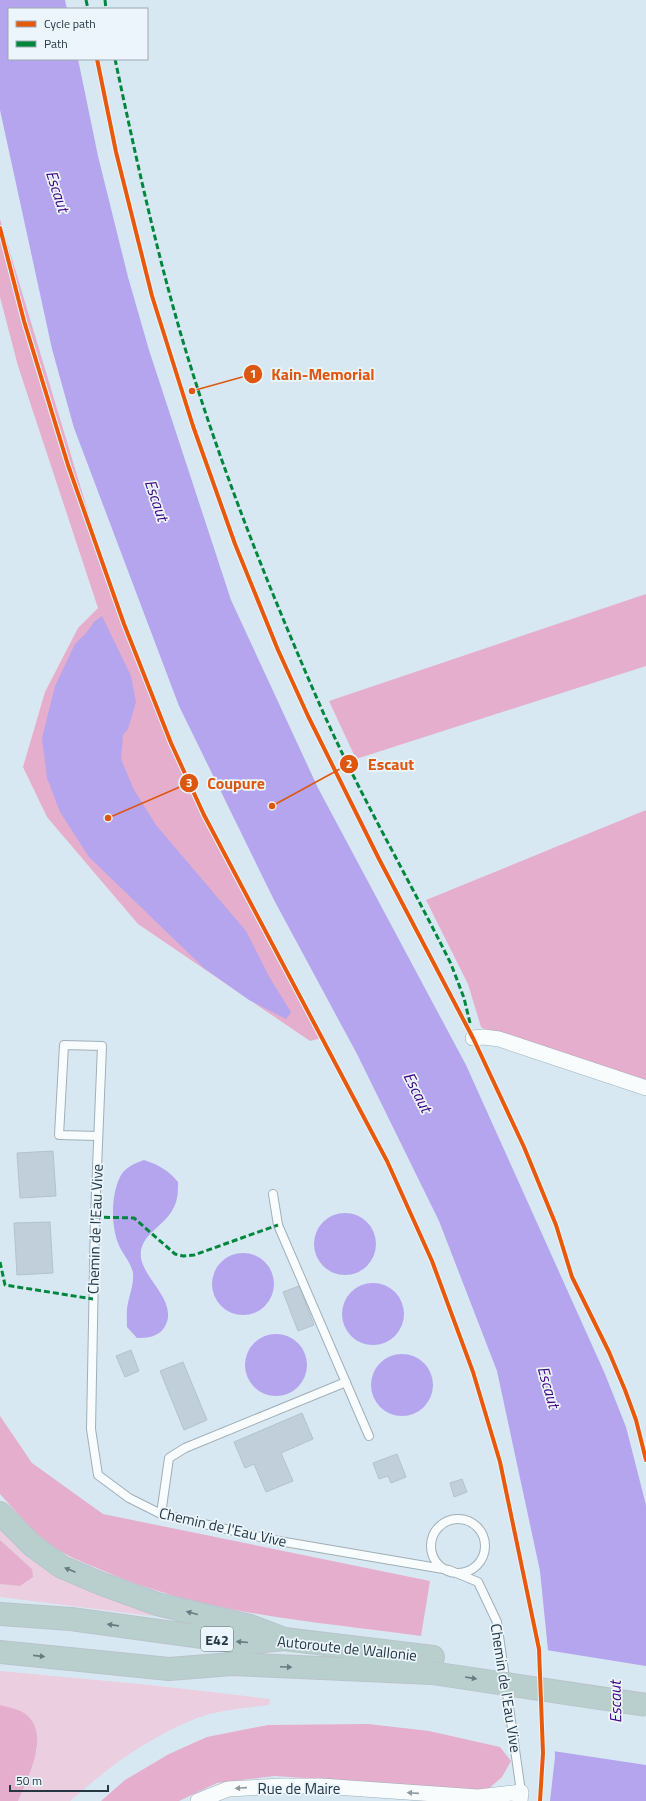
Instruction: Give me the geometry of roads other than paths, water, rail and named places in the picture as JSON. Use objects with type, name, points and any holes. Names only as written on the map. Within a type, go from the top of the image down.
[{"type":"highway","points":[[0,1513],[33,1546],[62,1567],[102,1584],[157,1604],[250,1626],[284,1639]]},
{"type":"highway","name":"Autoroute de Wallonie","points":[[0,1614],[71,1619],[246,1642],[284,1639],[646,1705]]},
{"type":"highway","name":"Autoroute de Wallonie","points":[[0,1652],[169,1669],[232,1664],[433,1665],[646,1691]]},
{"type":"street","points":[[473,1038],[484,1037],[499,1039],[646,1088]]},
{"type":"street","name":"Rue de Maire","points":[[198,1801],[228,1789],[282,1786],[321,1786],[478,1797],[521,1797]]},
{"type":"lane","name":"Chemin de l'Eau Vive","points":[[98,1136],[59,1135],[64,1044],[102,1046],[98,1136],[91,1429],[98,1475],[129,1498],[161,1514],[273,1540],[449,1570],[478,1582],[497,1622],[521,1797]]},
{"type":"lane","points":[[273,1194],[278,1225],[369,1436]]},
{"type":"lane","points":[[161,1514],[169,1458],[185,1448],[346,1382]]},
{"type":"lane","points":[[454,1518],[472,1522],[484,1535],[486,1544],[485,1553],[481,1562],[470,1570],[457,1573],[449,1570],[440,1567],[434,1560],[431,1552],[433,1534],[446,1521],[454,1518]]},
{"type":"water","points":[[0,0],[65,0],[67,8],[8,8],[8,60],[78,60],[98,156],[128,277],[149,350],[231,600],[318,788],[466,1065],[605,1374],[626,1427],[646,1505],[646,1801],[550,1801],[555,1757],[553,1700],[540,1571],[497,1371],[439,1221],[357,1054],[274,900],[179,706],[74,428],[52,349],[0,110]]},
{"type":"water","points":[[102,616],[131,676],[136,702],[128,729],[123,735],[121,759],[134,790],[156,825],[246,931],[270,978],[291,1012],[286,1019],[249,1000],[204,968],[89,857],[60,812],[47,778],[42,738],[55,686],[75,644],[87,632],[94,622]]},
{"type":"water","points":[[144,1160],[159,1166],[171,1174],[178,1182],[178,1189],[175,1206],[164,1221],[147,1237],[141,1250],[141,1258],[144,1267],[165,1301],[168,1310],[168,1319],[164,1328],[159,1333],[148,1337],[137,1338],[127,1327],[127,1309],[133,1273],[118,1243],[114,1228],[113,1210],[115,1192],[120,1177],[130,1166]]},
{"type":"water","points":[[339,1213],[351,1213],[367,1222],[374,1232],[376,1244],[374,1256],[367,1266],[351,1275],[339,1275],[328,1270],[319,1261],[314,1250],[314,1238],[319,1227],[328,1218]]},
{"type":"water","points":[[237,1253],[249,1253],[265,1262],[272,1272],[274,1284],[272,1296],[265,1306],[249,1315],[237,1315],[226,1310],[217,1301],[212,1290],[212,1278],[217,1267],[226,1258]]},
{"type":"water","points":[[367,1283],[379,1283],[395,1292],[402,1302],[404,1314],[402,1326],[395,1336],[379,1345],[367,1345],[356,1340],[347,1331],[342,1320],[342,1308],[347,1297],[356,1288]]},
{"type":"water","points":[[270,1334],[282,1334],[298,1343],[305,1353],[307,1365],[305,1377],[298,1387],[282,1396],[270,1396],[259,1391],[250,1382],[245,1371],[245,1359],[250,1348],[259,1339]]},
{"type":"water","points":[[396,1354],[408,1354],[424,1363],[431,1373],[433,1385],[431,1397],[424,1407],[408,1416],[396,1416],[385,1411],[376,1402],[371,1391],[371,1379],[376,1368],[385,1359]]},
{"type":"place","name":"Kain-Memorial","points":[[192,391]]},
{"type":"place","name":"Escaut","points":[[272,806]]},
{"type":"place","name":"Coupure","points":[[108,818]]}]
